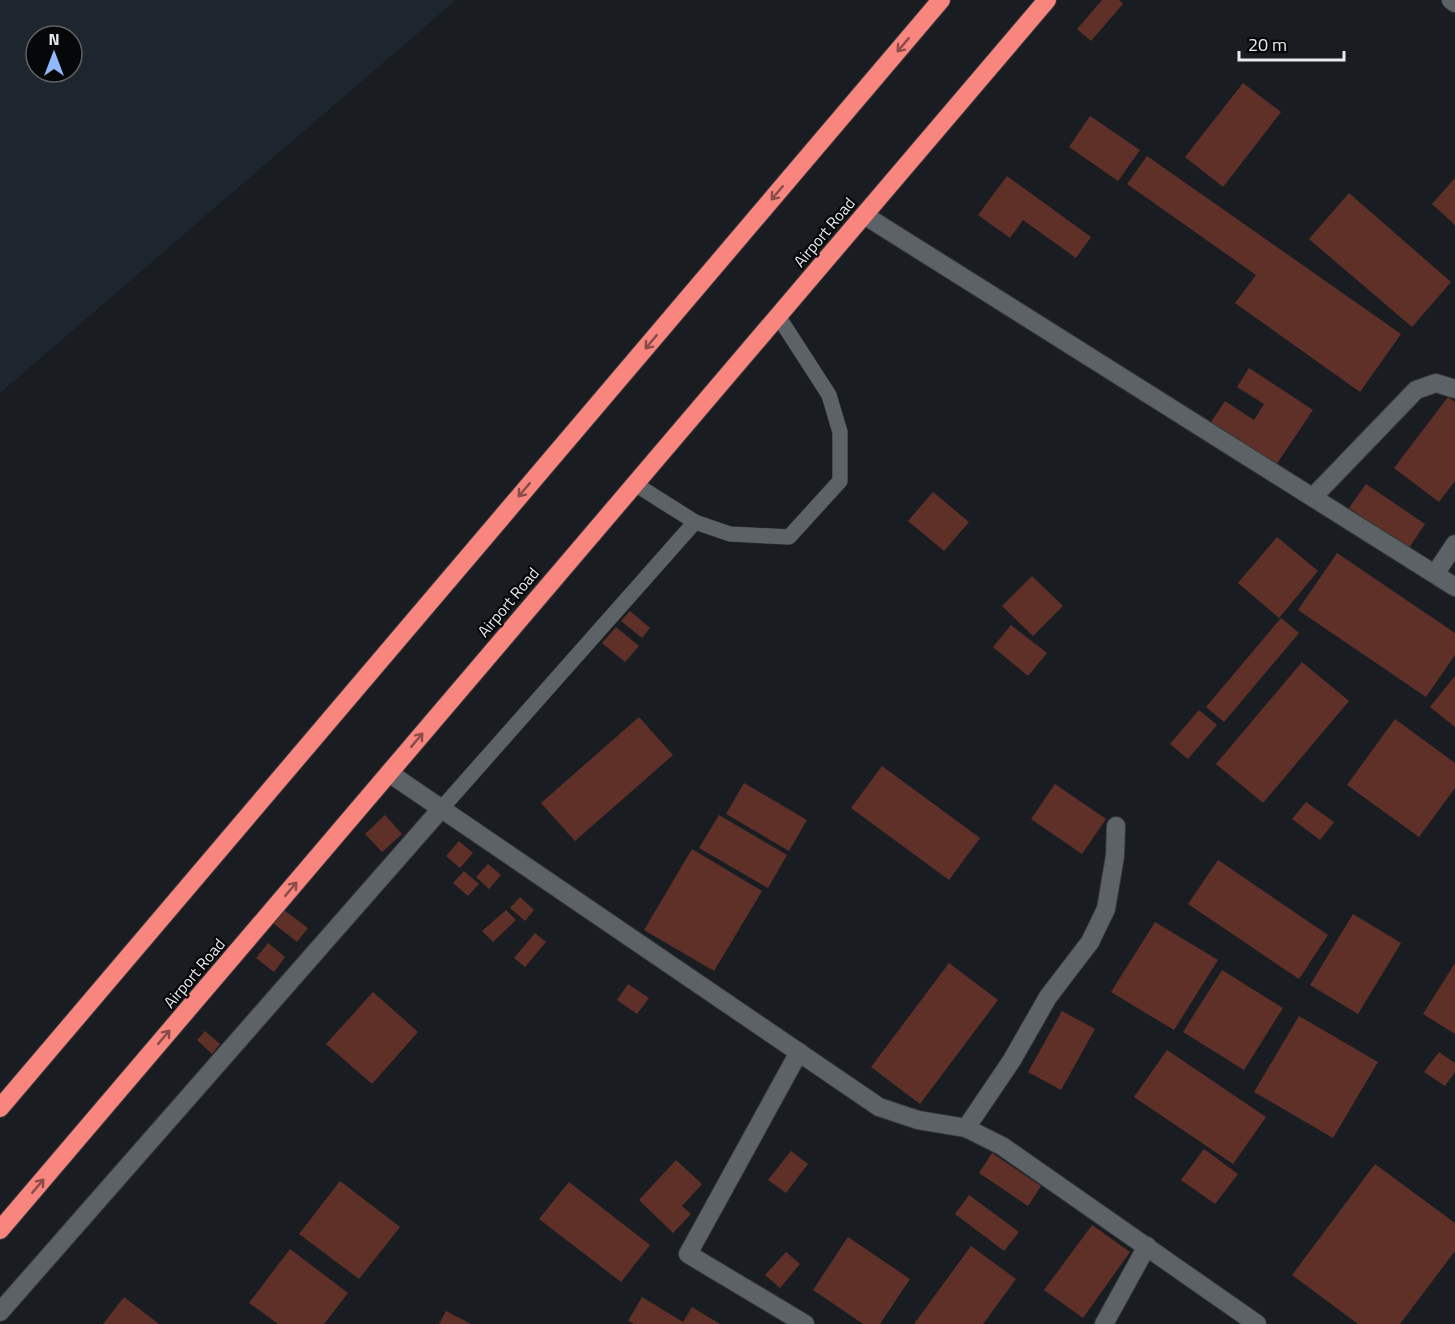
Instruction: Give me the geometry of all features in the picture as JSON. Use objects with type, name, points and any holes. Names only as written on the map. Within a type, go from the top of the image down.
[{"type":"highway","points":[[0,1108],[941,0]]},
{"type":"highway","name":"Airport Road","points":[[0,1230],[1047,0]]},
{"type":"street","points":[[1451,0],[1455,3]]},
{"type":"street","points":[[864,215],[1455,587]]},
{"type":"street","points":[[1313,498],[1416,390],[1436,383],[1455,389]]},
{"type":"street","points":[[1435,574],[1455,544]]},
{"type":"street","points":[[389,773],[879,1107],[918,1120],[966,1128],[1002,1146],[1257,1324]]},
{"type":"street","points":[[0,1312],[441,809]]},
{"type":"street","points":[[966,1128],[1012,1060],[1048,998],[1090,942],[1106,909],[1115,856],[1116,826]]},
{"type":"street","points":[[799,1052],[688,1254],[805,1324]]},
{"type":"street","points":[[1104,1324],[1147,1246]]},
{"type":"lane","points":[[635,484],[694,522],[730,534],[789,537],[840,481],[840,432],[829,395],[778,316]]},
{"type":"lane","points":[[441,809],[694,522]]},
{"type":"shaded area","points":[[0,0],[456,0],[0,393]]},
{"type":"building","points":[[1102,0],[1119,0],[1123,4],[1091,41],[1077,29]]},
{"type":"building","points":[[1243,83],[1281,112],[1223,187],[1185,157]]},
{"type":"building","points":[[1090,116],[1140,150],[1118,181],[1069,147]]},
{"type":"building","points":[[1147,156],[1401,334],[1360,392],[1235,303],[1256,275],[1127,184]]},
{"type":"building","points":[[1007,176],[1091,237],[1076,258],[1023,220],[1010,238],[978,215]]},
{"type":"building","points":[[1455,178],[1455,225],[1432,204]]},
{"type":"building","points":[[1349,193],[1451,282],[1412,327],[1309,239]]},
{"type":"building","points":[[1249,368],[1313,410],[1276,465],[1211,422],[1225,401],[1254,420],[1264,404],[1237,387]]},
{"type":"building","points":[[1448,397],[1455,402],[1455,481],[1439,502],[1394,468]]},
{"type":"building","points":[[1366,484],[1425,524],[1409,548],[1349,508]]},
{"type":"building","points":[[933,492],[969,522],[944,551],[908,521]]},
{"type":"building","points":[[1277,537],[1318,571],[1279,618],[1238,583]]},
{"type":"building","points":[[1337,553],[1455,633],[1455,655],[1426,697],[1298,610]]},
{"type":"building","points":[[1032,576],[1063,606],[1033,636],[1002,606]]},
{"type":"building","points":[[630,611],[650,628],[642,638],[621,621]]},
{"type":"building","points":[[1281,618],[1299,633],[1224,722],[1206,707]]},
{"type":"building","points":[[1011,625],[1047,653],[1028,676],[993,647]]},
{"type":"building","points":[[616,627],[639,646],[625,662],[602,643]]},
{"type":"building","points":[[1302,662],[1349,701],[1263,803],[1216,764]]},
{"type":"building","points":[[1455,676],[1455,727],[1430,707]]},
{"type":"building","points":[[1199,710],[1217,725],[1188,759],[1170,744]]},
{"type":"building","points":[[639,717],[673,755],[575,841],[541,803]]},
{"type":"building","points":[[1395,719],[1455,763],[1455,788],[1419,837],[1347,785]]},
{"type":"building","points":[[882,766],[980,838],[949,880],[851,808]]},
{"type":"building","points":[[744,783],[807,820],[789,851],[726,814]]},
{"type":"building","points":[[1055,784],[1106,819],[1082,854],[1031,819]]},
{"type":"building","points":[[1306,802],[1334,822],[1320,840],[1292,819]]},
{"type":"building","points":[[385,815],[402,834],[382,852],[365,834]]},
{"type":"building","points":[[719,815],[787,855],[768,888],[699,848]]},
{"type":"building","points":[[459,841],[473,853],[460,868],[446,856]]},
{"type":"building","points":[[692,849],[762,891],[714,971],[644,930]]},
{"type":"building","points":[[1218,860],[1328,935],[1299,979],[1188,904]]},
{"type":"building","points":[[488,864],[501,875],[489,889],[476,877]]},
{"type":"building","points":[[464,871],[479,884],[468,896],[453,883]]},
{"type":"building","points":[[520,897],[534,910],[525,921],[510,908]]},
{"type":"building","points":[[284,910],[308,928],[297,942],[273,923]]},
{"type":"building","points":[[506,910],[516,920],[493,942],[482,931]]},
{"type":"building","points":[[1353,914],[1401,943],[1358,1014],[1310,985]]},
{"type":"building","points":[[1155,922],[1218,960],[1174,1030],[1111,992]]},
{"type":"building","points":[[535,933],[546,942],[525,967],[514,958]]},
{"type":"building","points":[[268,943],[285,957],[274,972],[256,958]]},
{"type":"building","points":[[949,963],[998,1000],[920,1104],[871,1067]]},
{"type":"building","points":[[1455,963],[1455,1034],[1423,1014]]},
{"type":"building","points":[[1222,970],[1283,1008],[1244,1070],[1183,1032]]},
{"type":"building","points":[[628,984],[649,998],[637,1014],[617,1000]]},
{"type":"building","points":[[373,992],[418,1032],[372,1084],[326,1044]]},
{"type":"building","points":[[1062,1011],[1095,1029],[1061,1090],[1028,1072]]},
{"type":"building","points":[[1299,1016],[1378,1062],[1333,1138],[1254,1092]]},
{"type":"building","points":[[205,1031],[220,1044],[212,1054],[197,1040]]},
{"type":"building","points":[[1167,1050],[1266,1117],[1233,1164],[1134,1097]]},
{"type":"building","points":[[1439,1052],[1455,1063],[1455,1072],[1445,1086],[1424,1072]]},
{"type":"building","points":[[1204,1149],[1238,1174],[1215,1204],[1181,1180]]},
{"type":"building","points":[[791,1151],[808,1164],[786,1193],[768,1180]]},
{"type":"building","points":[[992,1153],[1041,1186],[1028,1206],[979,1173]]},
{"type":"building","points":[[676,1160],[702,1184],[682,1206],[691,1214],[673,1233],[639,1200]]},
{"type":"building","points":[[1375,1164],[1455,1223],[1455,1251],[1400,1324],[1358,1324],[1292,1275]]},
{"type":"building","points":[[340,1181],[400,1227],[359,1279],[299,1234]]},
{"type":"building","points":[[569,1182],[650,1245],[621,1282],[539,1219]]},
{"type":"building","points":[[969,1195],[1019,1232],[1004,1251],[955,1214]]},
{"type":"building","points":[[1092,1225],[1130,1252],[1083,1318],[1044,1290]]},
{"type":"building","points":[[848,1237],[910,1279],[880,1324],[863,1324],[813,1290]]},
{"type":"building","points":[[971,1246],[1016,1279],[983,1324],[914,1324]]},
{"type":"building","points":[[290,1249],[348,1293],[324,1324],[278,1324],[249,1303]]},
{"type":"building","points":[[786,1252],[800,1264],[780,1288],[765,1275]]},
{"type":"building","points":[[124,1297],[159,1324],[103,1324]]},
{"type":"building","points":[[642,1297],[683,1322],[692,1307],[720,1324],[634,1324],[628,1321]]},
{"type":"building","points":[[446,1311],[471,1324],[439,1324]]}]
